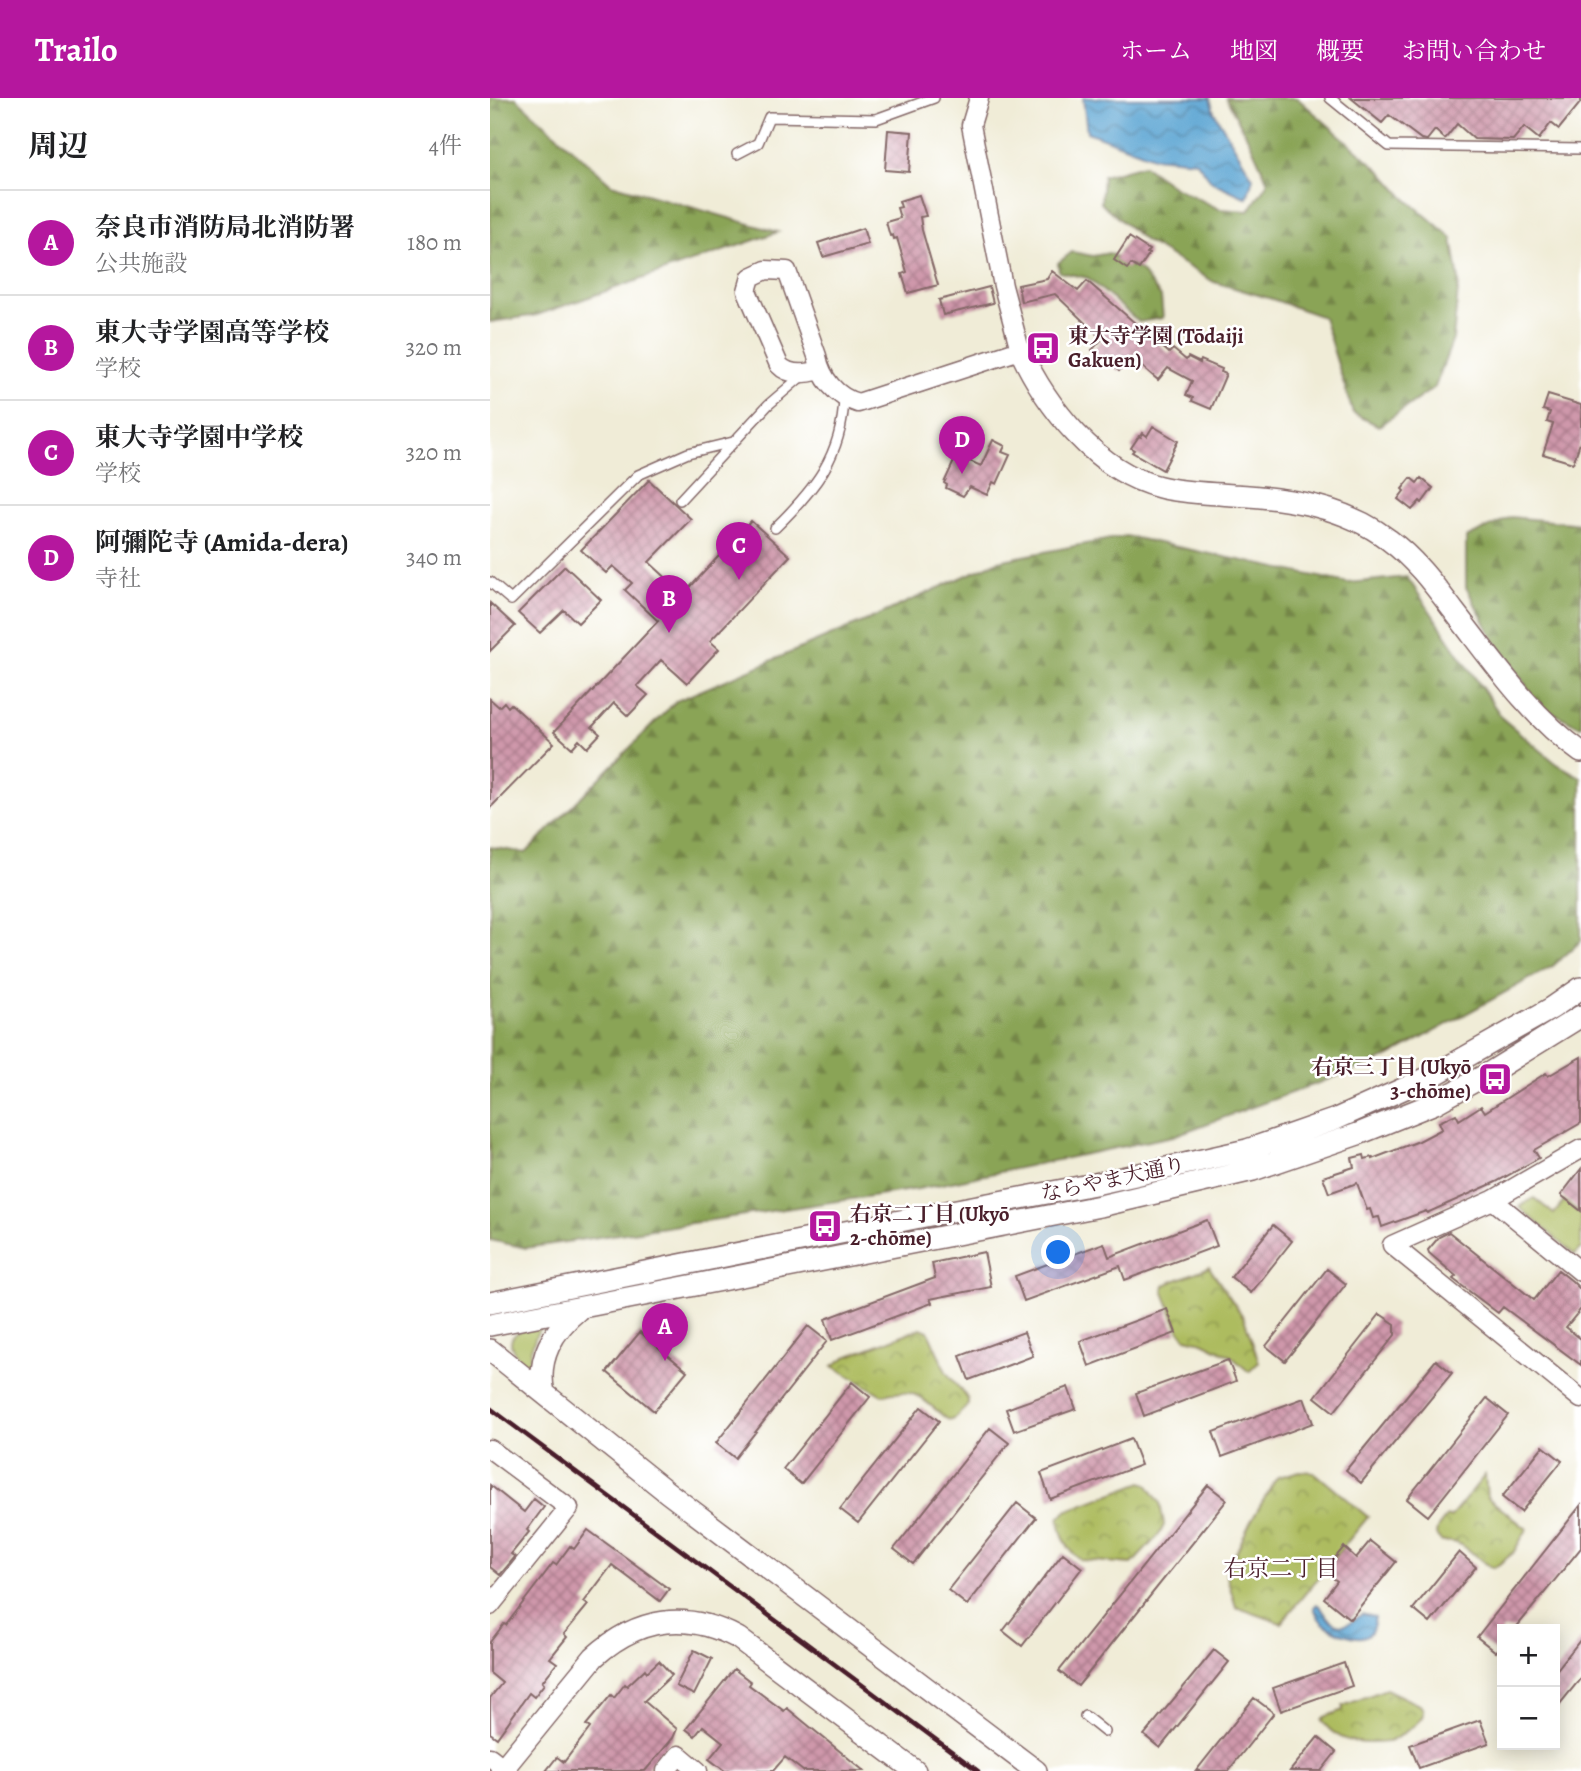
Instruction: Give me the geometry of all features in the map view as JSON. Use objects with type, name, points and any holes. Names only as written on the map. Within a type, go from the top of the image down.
[{"type":"street","points":[[979,98],[971,125],[1003,286],[1020,350],[1033,378],[1062,419],[1110,462],[1140,481],[1180,491],[1311,504],[1352,518],[1389,539],[1424,572],[1534,710],[1581,752]]},
{"type":"street","points":[[812,372],[817,356],[787,271],[766,270],[751,277],[747,291],[779,365],[783,369],[812,372],[844,399],[858,403],[1020,350]]},
{"type":"street","name":"ならやま大通り","points":[[490,1303],[930,1214],[1095,1184],[1247,1150],[1336,1119],[1403,1090],[1579,995]]},
{"type":"street","name":"ならやま大通り","points":[[490,1325],[1100,1206],[1253,1170],[1358,1134],[1435,1103],[1581,1016]]},
{"type":"street","points":[[1581,1149],[1493,1200],[1392,1245],[1581,1399]]},
{"type":"street","points":[[1493,1200],[1581,1272]]},
{"type":"street","points":[[544,1393],[540,1378],[549,1344],[562,1322],[580,1308]]},
{"type":"street","points":[[490,1350],[667,1492],[1036,1771]]},
{"type":"street","points":[[490,1449],[569,1508],[491,1603]]},
{"type":"street","points":[[501,1767],[608,1643],[620,1635],[649,1624],[677,1621],[714,1627],[738,1637],[915,1771]]},
{"type":"street","points":[[666,1771],[679,1755],[698,1771]]},
{"type":"lane","points":[[737,154],[758,144],[769,117],[876,119],[934,98]]},
{"type":"lane","points":[[1331,98],[1390,146],[1581,149]]},
{"type":"lane","points":[[680,499],[768,405],[812,372]]},
{"type":"lane","points":[[775,528],[798,506],[828,464],[841,433],[844,399]]},
{"type":"lane","points":[[490,582],[512,600],[638,475],[688,453],[733,442]]},
{"type":"lane","points":[[1085,1716],[1105,1732]]},
{"type":"green space","points":[[490,98],[516,98],[611,184],[778,232],[537,315],[490,322]]},
{"type":"green space","points":[[1226,98],[1297,98],[1452,238],[1459,280],[1453,339],[1435,387],[1379,426],[1353,413],[1323,317],[1214,282],[1145,241],[1101,203],[1103,176],[1143,165],[1174,187],[1219,209],[1249,211],[1268,182]]},
{"type":"green space","points":[[1072,252],[1093,256],[1109,253],[1141,271],[1161,297],[1163,318],[1139,322],[1088,278],[1059,272],[1058,263]]},
{"type":"green space","points":[[1511,517],[1581,524],[1581,727],[1541,707],[1493,638],[1466,587],[1466,538]]},
{"type":"green space","points":[[1126,536],[1348,583],[1407,577],[1503,719],[1557,764],[1581,777],[1581,941],[1553,966],[1384,1059],[1173,1136],[918,1189],[526,1248],[490,1240],[490,847],[526,853],[676,701],[870,619],[998,561]]},
{"type":"green space","points":[[1534,1198],[1554,1214],[1564,1201],[1581,1214],[1581,1248],[1575,1255],[1519,1207]]},
{"type":"green space","points":[[1209,1267],[1244,1318],[1259,1362],[1249,1372],[1231,1356],[1203,1342],[1186,1338],[1179,1330],[1163,1290],[1164,1285]]},
{"type":"green space","points":[[541,1323],[531,1349],[529,1368],[514,1352],[511,1340],[520,1330]]},
{"type":"green space","points":[[921,1328],[928,1331],[946,1372],[968,1399],[968,1405],[953,1420],[947,1419],[918,1396],[904,1392],[882,1395],[833,1366],[846,1357]]},
{"type":"green space","points":[[1300,1471],[1314,1472],[1368,1517],[1281,1623],[1236,1607],[1226,1574],[1250,1523],[1274,1482],[1278,1477]]},
{"type":"green space","points":[[1485,1475],[1487,1497],[1527,1529],[1513,1553],[1494,1568],[1464,1546],[1442,1542],[1436,1535],[1437,1529],[1447,1516],[1450,1518]]},
{"type":"green space","points":[[1142,1482],[1147,1484],[1160,1503],[1164,1525],[1159,1535],[1132,1564],[1081,1560],[1076,1557],[1066,1542],[1059,1518],[1068,1510]]},
{"type":"green space","points":[[1386,1689],[1421,1706],[1423,1712],[1417,1723],[1390,1741],[1351,1741],[1335,1734],[1322,1720],[1343,1710],[1343,1706]]},
{"type":"water","points":[[1083,98],[1210,98],[1214,112],[1253,178],[1247,198],[1212,182],[1196,161],[1153,157],[1087,132]]},
{"type":"water","points":[[1317,1604],[1329,1619],[1342,1625],[1362,1614],[1375,1617],[1372,1630],[1360,1637],[1339,1632],[1322,1622],[1314,1607]]},
{"type":"building","points":[[1351,98],[1581,98],[1581,102],[1559,129],[1551,123],[1539,139],[1524,127],[1513,140],[1474,139],[1457,124],[1445,139],[1435,130],[1427,140],[1421,139],[1389,115],[1382,123]]},
{"type":"building","points":[[888,130],[912,132],[909,172],[885,170]]},
{"type":"building","points":[[919,195],[926,216],[920,217],[922,230],[938,285],[908,293],[902,274],[907,272],[897,238],[890,236],[886,222],[900,218],[897,208],[901,207],[899,201]]},
{"type":"building","points":[[863,228],[868,244],[823,257],[818,243]]},
{"type":"building","points":[[1129,237],[1149,250],[1139,269],[1131,264],[1127,269],[1114,260]]},
{"type":"building","points":[[1052,271],[1078,291],[1087,281],[1169,353],[1173,349],[1186,360],[1188,357],[1200,363],[1201,360],[1222,369],[1221,372],[1226,374],[1211,409],[1192,401],[1193,398],[1186,395],[1192,381],[1168,368],[1158,380],[1131,357],[1119,371],[1104,357],[1102,359],[1092,350],[1102,339],[1055,294],[1021,302],[1018,285],[1047,279]]},
{"type":"building","points":[[989,287],[993,303],[943,315],[939,300]]},
{"type":"building","points":[[1548,395],[1581,405],[1581,440],[1573,463],[1543,454],[1553,424],[1547,422],[1550,412],[1543,410]]},
{"type":"building","points":[[1153,426],[1178,441],[1163,470],[1132,452],[1134,450],[1131,448],[1143,433],[1147,436]]},
{"type":"building","points":[[993,440],[1005,446],[1002,452],[1010,455],[997,484],[993,482],[987,495],[970,487],[963,496],[946,488],[944,483],[955,459],[961,462],[963,458],[981,466]]},
{"type":"building","points":[[1411,478],[1417,483],[1421,478],[1433,488],[1422,503],[1420,501],[1412,510],[1398,499]]},
{"type":"building","points":[[649,480],[691,519],[649,562],[684,594],[751,521],[790,556],[710,641],[719,649],[687,683],[661,660],[637,686],[648,695],[628,716],[614,703],[592,727],[600,734],[587,748],[579,740],[572,748],[554,732],[658,621],[625,590],[632,583],[613,566],[606,573],[581,550]]},
{"type":"building","points":[[565,566],[601,600],[578,623],[564,610],[540,633],[518,613]]},
{"type":"building","points":[[490,603],[515,626],[490,651]]},
{"type":"building","points":[[490,699],[499,707],[504,702],[508,707],[511,704],[554,743],[490,808]]},
{"type":"building","points":[[1581,1057],[1581,1123],[1534,1150],[1539,1158],[1496,1182],[1427,1213],[1426,1211],[1382,1227],[1379,1217],[1373,1218],[1370,1209],[1367,1210],[1357,1183],[1329,1193],[1323,1177],[1354,1167],[1352,1158],[1364,1155],[1365,1159],[1372,1159],[1419,1141],[1442,1129],[1439,1122],[1456,1114],[1459,1120],[1481,1106],[1485,1112],[1546,1073],[1548,1076]]},
{"type":"building","points":[[1581,1169],[1581,1211],[1561,1195]]},
{"type":"building","points":[[1207,1220],[1217,1246],[1125,1280],[1120,1266],[1024,1301],[1015,1276],[1104,1243],[1109,1257]]},
{"type":"building","points":[[1273,1225],[1292,1241],[1251,1293],[1231,1277]]},
{"type":"building","points":[[1449,1232],[1534,1300],[1558,1270],[1581,1290],[1581,1309],[1566,1327],[1581,1339],[1581,1365],[1503,1307],[1498,1313],[1453,1279],[1456,1276],[1428,1250],[1439,1237]]},
{"type":"building","points":[[984,1252],[991,1287],[930,1299],[932,1303],[832,1340],[825,1319],[935,1278],[932,1263]]},
{"type":"building","points":[[1327,1269],[1346,1284],[1285,1361],[1266,1346]]},
{"type":"building","points":[[1167,1309],[1176,1333],[1089,1366],[1080,1341]]},
{"type":"building","points":[[1380,1314],[1395,1324],[1395,1335],[1334,1412],[1315,1397]]},
{"type":"building","points":[[808,1326],[827,1341],[735,1458],[716,1443]]},
{"type":"building","points":[[640,1332],[687,1371],[654,1411],[607,1372]]},
{"type":"building","points":[[1024,1332],[1033,1356],[969,1380],[960,1356]]},
{"type":"building","points":[[1228,1360],[1236,1381],[1144,1416],[1136,1393]]},
{"type":"building","points":[[1436,1360],[1452,1373],[1361,1483],[1346,1470]]},
{"type":"building","points":[[852,1382],[870,1397],[801,1484],[783,1469]]},
{"type":"building","points":[[1068,1387],[1076,1409],[1014,1431],[1006,1409]]},
{"type":"building","points":[[1304,1398],[1313,1423],[1222,1457],[1213,1432]]},
{"type":"building","points":[[1487,1398],[1508,1415],[1428,1516],[1407,1499]]},
{"type":"building","points":[[921,1407],[939,1421],[858,1523],[840,1509]]},
{"type":"building","points":[[990,1428],[1009,1443],[913,1564],[894,1549]]},
{"type":"building","points":[[1131,1439],[1141,1465],[1050,1499],[1041,1473]]},
{"type":"building","points":[[1543,1446],[1562,1461],[1521,1512],[1502,1497]]},
{"type":"building","points":[[490,1485],[524,1512],[534,1499],[544,1507],[511,1554],[515,1557],[500,1575],[490,1567]]},
{"type":"building","points":[[1208,1485],[1227,1500],[1078,1686],[1059,1671]]},
{"type":"building","points":[[1017,1503],[1036,1518],[967,1605],[948,1590]]},
{"type":"building","points":[[1581,1505],[1581,1548],[1519,1624],[1497,1624],[1496,1652],[1477,1637]]},
{"type":"building","points":[[588,1530],[669,1589],[660,1601],[612,1565],[584,1602],[588,1605],[564,1634],[567,1637],[550,1658],[557,1663],[542,1682],[544,1684],[534,1697],[529,1693],[497,1738],[490,1733],[490,1698],[502,1683],[490,1673],[490,1642],[553,1563],[556,1565],[570,1546],[574,1549]]},
{"type":"building","points":[[1370,1541],[1396,1562],[1350,1619],[1324,1598],[1337,1581],[1324,1571],[1344,1547],[1356,1558]]},
{"type":"building","points":[[1459,1552],[1476,1567],[1430,1623],[1413,1609]]},
{"type":"building","points":[[1063,1553],[1082,1568],[1022,1646],[1003,1631]]},
{"type":"building","points":[[1581,1639],[1581,1678],[1560,1704],[1560,1687],[1560,1666]]},
{"type":"building","points":[[694,1650],[712,1659],[694,1695],[676,1686]]},
{"type":"building","points":[[1214,1650],[1229,1662],[1160,1748],[1144,1735]]},
{"type":"building","points":[[659,1661],[672,1675],[644,1701],[677,1729],[673,1738],[645,1771],[546,1771],[557,1757],[564,1762],[590,1728],[586,1725],[611,1695],[614,1698],[625,1684],[627,1686],[645,1669],[647,1672]]},
{"type":"building","points":[[1344,1663],[1352,1686],[1281,1711],[1273,1688]]},
{"type":"building","points":[[734,1669],[751,1682],[749,1685],[784,1711],[787,1708],[864,1771],[803,1771],[785,1757],[773,1771],[725,1771],[709,1759],[723,1742],[703,1726],[695,1736],[686,1729]]},
{"type":"building","points":[[1254,1698],[1274,1713],[1228,1771],[1196,1771]]},
{"type":"building","points":[[1480,1720],[1489,1743],[1419,1768],[1410,1745]]},
{"type":"building","points":[[1318,1737],[1336,1752],[1321,1771],[1290,1771]]},
{"type":"railway","points":[[490,1408],[978,1771]]},
{"type":"place","name":"東大寺学園 (Tōdaiji Gakuen)","points":[[1043,348]]},
{"type":"place","name":"阿彌陀寺 (Amida-dera)","points":[[962,474]]},
{"type":"place","name":"東大寺学園中学校","points":[[739,580]]},
{"type":"place","name":"東大寺学園高等学校","points":[[669,633]]},
{"type":"place","name":"右京三丁目 (Ukyō 3-chōme)","points":[[1495,1079]]},
{"type":"place","name":"右京二丁目 (Ukyō 2-chōme)","points":[[825,1226]]},
{"type":"place","name":"奈良市消防局北消防署","points":[[665,1361]]},
{"type":"district","name":"右京二丁目","points":[[1281,1568]]}]
